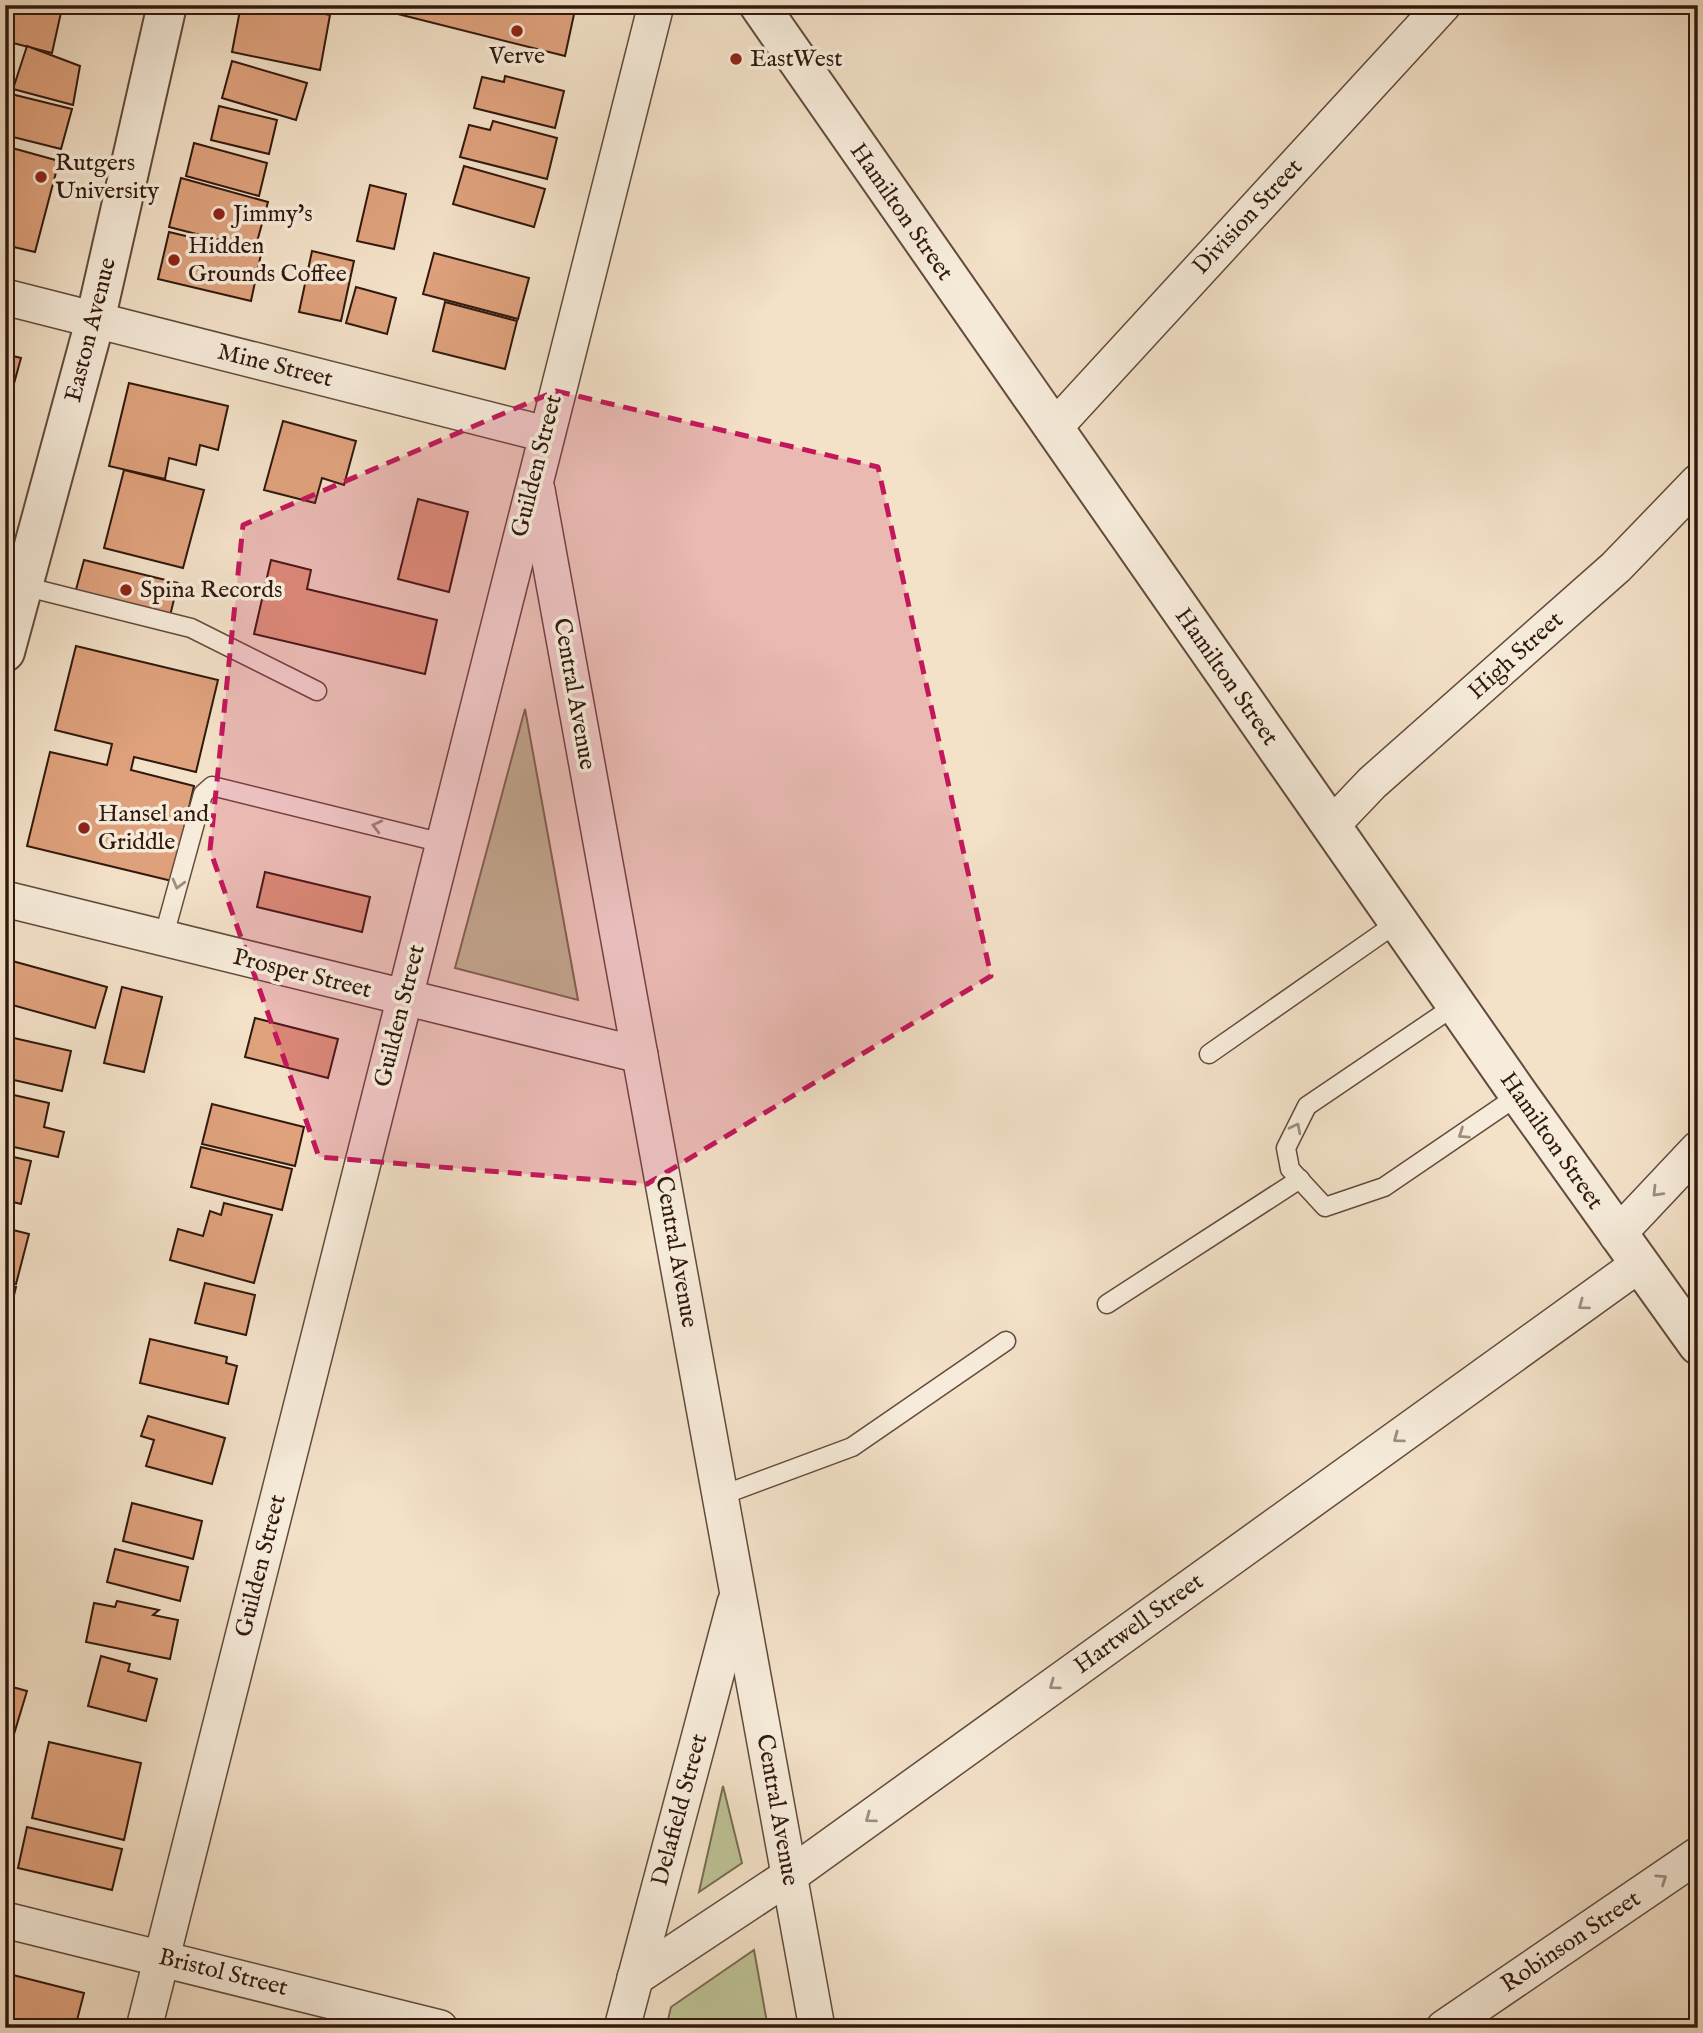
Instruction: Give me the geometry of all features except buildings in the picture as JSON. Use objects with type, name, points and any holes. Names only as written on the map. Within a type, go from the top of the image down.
[{"type":"street","name":"Easton Avenue","points":[[5,652],[95,321],[167,5]]},
{"type":"street","name":"Guilden Street","points":[[144,2028],[405,999],[534,477],[656,5]]},
{"type":"street","name":"Hamilton Street","points":[[759,5],[1519,1096],[1698,1345]]},
{"type":"street","name":"Division Street","points":[[1053,429],[1443,5]]},
{"type":"street","name":"Mine Street","points":[[5,297],[545,434]]},
{"type":"street","name":"Central Avenue","points":[[534,477],[817,2028]]},
{"type":"street","name":"High Street","points":[[1331,826],[1372,783],[1616,567],[1698,482]]},
{"type":"street","name":"Prosper Street","points":[[5,899],[640,1055]]},
{"type":"street","points":[[1617,1234],[1698,1149]]},
{"type":"street","name":"Hartwell Street","points":[[635,1978],[789,1876],[1639,1265]]},
{"type":"street","name":"Delafield Street","points":[[622,2028],[738,1592]]},
{"type":"street","name":"Robinson Street","points":[[1444,2028],[1698,1855]]},
{"type":"street","name":"Bristol Street","points":[[5,1920],[440,2028]]},
{"type":"lane","points":[[23,586],[191,628],[317,691]]},
{"type":"lane","points":[[163,939],[203,794],[212,786],[443,843]]},
{"type":"lane","points":[[1209,1055],[1398,922]]},
{"type":"lane","points":[[1456,1005],[1307,1106],[1286,1148],[1290,1169],[1325,1207],[1384,1187],[1519,1096]]},
{"type":"lane","points":[[1107,1304],[1300,1179]]},
{"type":"lane","points":[[720,1496],[852,1447],[1006,1341]]},
{"type":"highlighted area","points":[[556,391],[878,467],[991,976],[647,1184],[319,1157],[210,850],[243,525]]},
{"type":"green space","points":[[525,709],[578,1000],[455,968]]},
{"type":"green space","points":[[723,1786],[742,1863],[699,1892]]},
{"type":"green space","points":[[754,1950],[768,2028],[666,2028],[671,2007]]},
{"type":"place","name":"Verve","points":[[517,31]]},
{"type":"place","name":"EastWest","points":[[736,59]]},
{"type":"place","name":"Rutgers University","points":[[41,177]]},
{"type":"place","name":"Jimmy's","points":[[219,214]]},
{"type":"place","name":"Hidden Grounds Coffee","points":[[174,260]]},
{"type":"place","name":"Spina Records","points":[[126,590]]},
{"type":"place","name":"Hansel and Griddle","points":[[84,828]]}]
